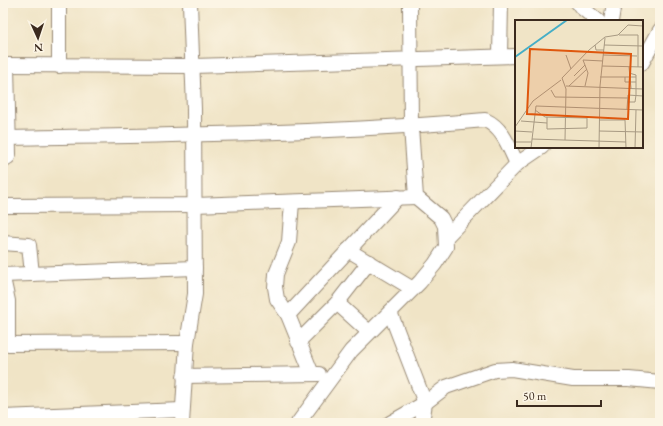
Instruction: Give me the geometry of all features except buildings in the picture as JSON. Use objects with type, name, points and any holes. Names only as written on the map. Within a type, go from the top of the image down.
[{"type":"street","points":[[59,3],[59,66]]},
{"type":"street","points":[[3,417],[182,417],[187,343],[193,314],[195,268],[195,135],[190,3]]},
{"type":"street","points":[[410,3],[411,127],[416,197]]},
{"type":"street","points":[[500,56],[501,3]]},
{"type":"street","points":[[578,3],[597,20]]},
{"type":"street","points":[[611,20],[614,3]]},
{"type":"street","points":[[643,61],[660,30]]},
{"type":"street","points":[[3,160],[8,157],[5,65],[193,66],[411,58],[515,56]]},
{"type":"street","points":[[8,138],[195,135],[411,127],[485,120],[494,125],[500,131],[517,164]]},
{"type":"street","points":[[447,236],[517,164],[541,148]]},
{"type":"street","points":[[3,206],[196,206],[416,197],[441,218],[445,226],[447,236],[446,246],[443,252],[414,289],[350,351],[298,423]]},
{"type":"street","points":[[288,315],[398,198]]},
{"type":"street","points":[[292,202],[289,242],[276,274],[275,287],[277,299],[288,315],[312,374]]},
{"type":"street","points":[[3,243],[29,244],[32,274]]},
{"type":"street","points":[[348,250],[414,289]]},
{"type":"street","points":[[298,342],[337,303],[369,262]]},
{"type":"street","points":[[3,275],[195,268]]},
{"type":"street","points":[[3,278],[6,301],[6,344],[187,343]]},
{"type":"street","points":[[337,303],[369,332]]},
{"type":"street","points":[[390,312],[425,403],[422,423]]},
{"type":"street","points":[[390,423],[425,403],[446,387],[495,370],[512,369],[573,379],[629,379],[660,382]]},
{"type":"street","points":[[184,376],[334,374]]}]
